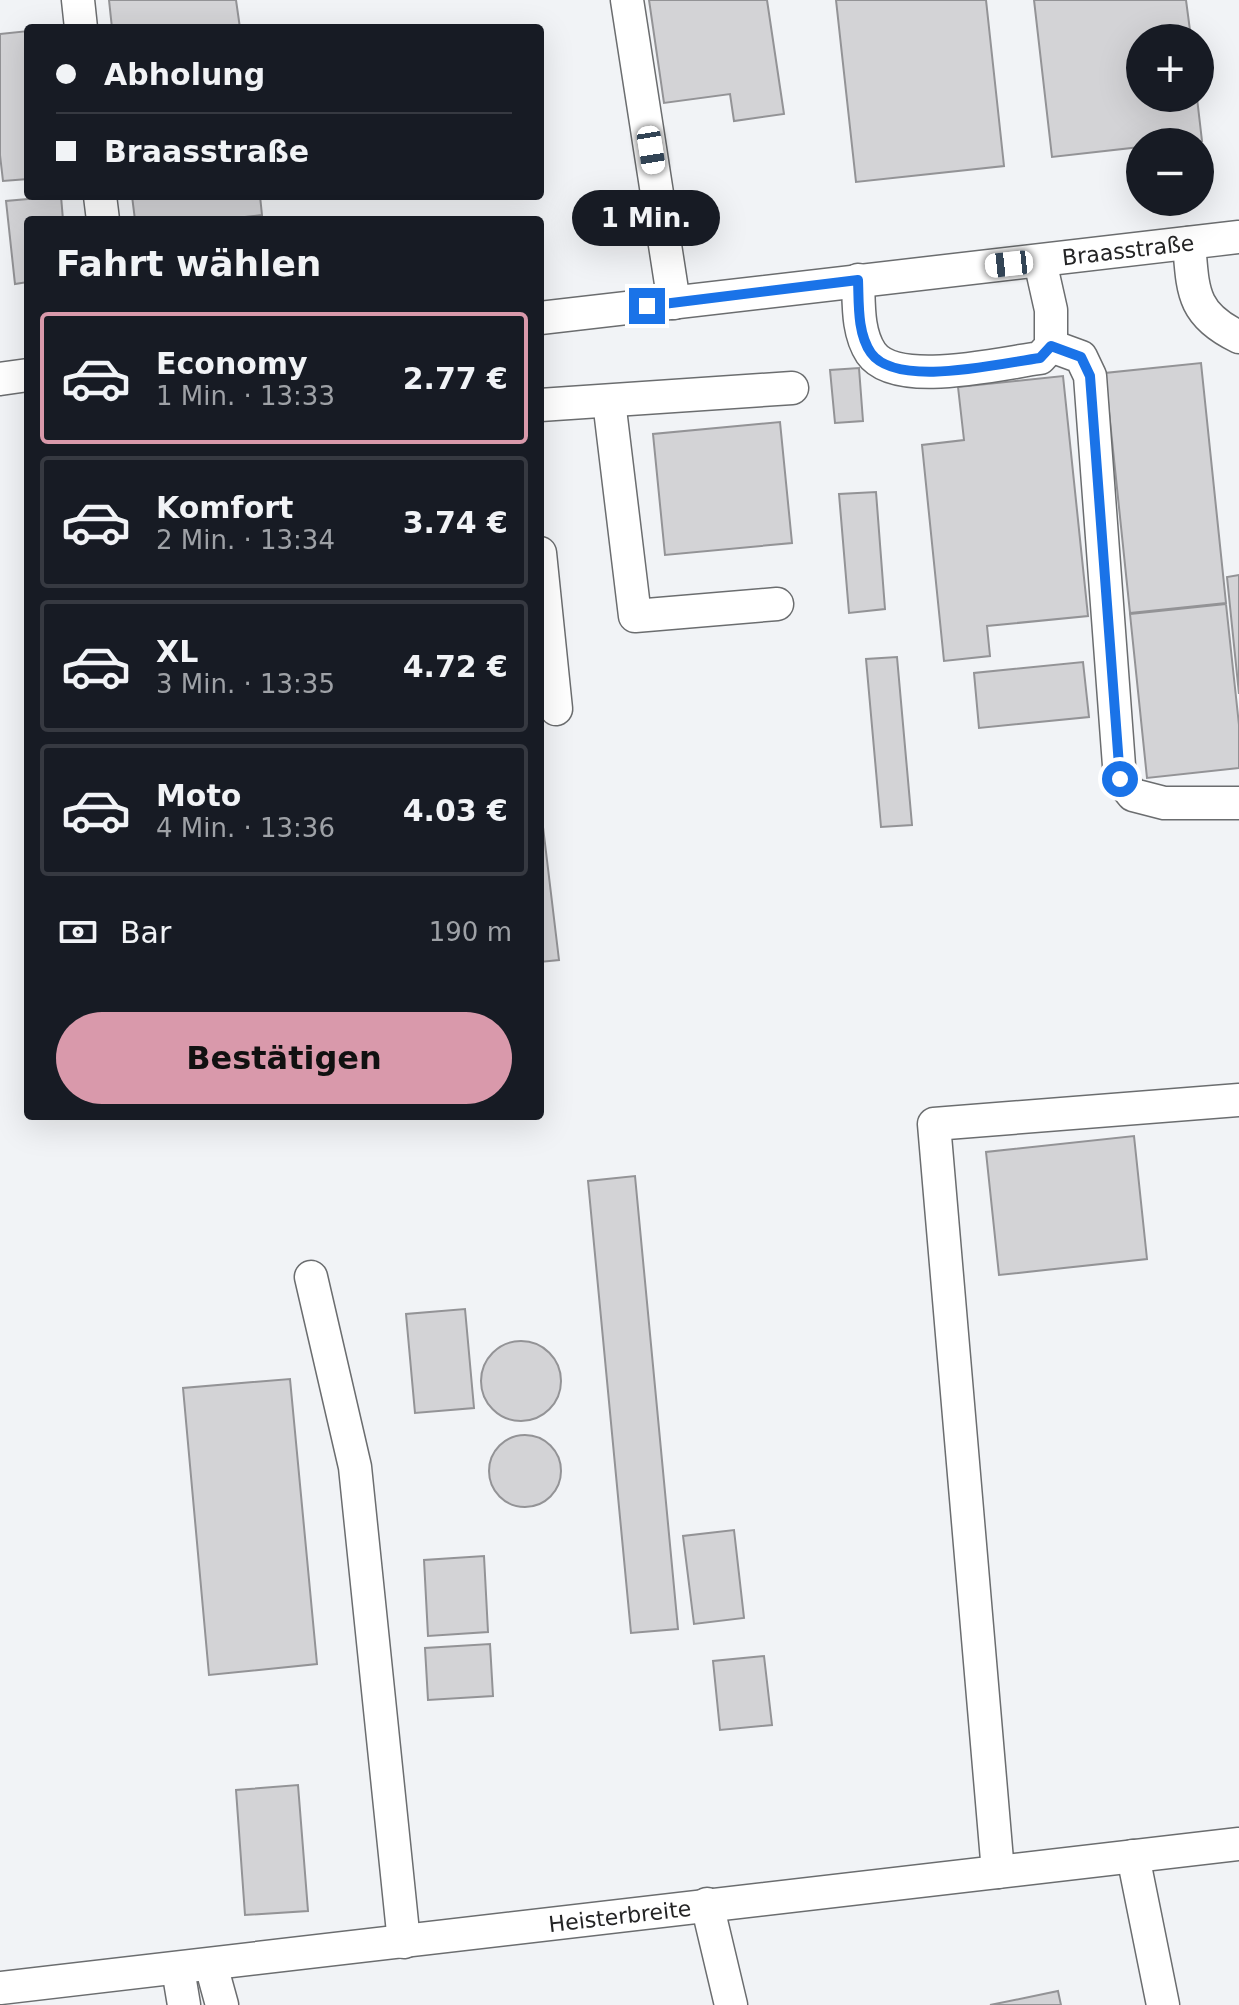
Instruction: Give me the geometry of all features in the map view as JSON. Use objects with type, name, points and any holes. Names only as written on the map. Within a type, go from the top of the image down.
[{"type":"street","points":[[78,0],[81,24]]},
{"type":"street","points":[[627,0],[674,303]]},
{"type":"street","name":"Braasstraße","points":[[544,318],[1239,237]]},
{"type":"street","points":[[1189,243],[1194,296],[1218,327],[1239,337]]},
{"type":"street","points":[[858,280],[860,325],[870,351],[881,364],[920,373],[1040,358],[1051,346],[1051,310],[1040,261]]},
{"type":"street","points":[[1051,346],[1081,357],[1090,376],[1120,779],[1133,795],[1164,803],[1239,803]]},
{"type":"street","points":[[0,379],[24,376]]},
{"type":"street","points":[[544,405],[792,388]]},
{"type":"street","points":[[609,401],[635,616],[777,604]]},
{"type":"street","points":[[544,592],[556,709]]},
{"type":"street","points":[[998,1872],[934,1124],[1239,1100]]},
{"type":"street","points":[[311,1277],[355,1467],[404,1942]]},
{"type":"street","name":"Heisterbreite","points":[[0,1988],[1239,1844]]},
{"type":"street","points":[[1133,1856],[1163,2005]]},
{"type":"street","points":[[707,1904],[731,2005]]},
{"type":"street","points":[[211,1965],[222,2005]]},
{"type":"street","points":[[178,1969],[184,2005]]},
{"type":"building","points":[[109,0],[236,0],[239,24],[112,24]]},
{"type":"building","points":[[649,0],[767,0],[784,114],[734,121],[730,94],[664,103]]},
{"type":"building","points":[[836,0],[986,0],[1004,166],[856,182]]},
{"type":"building","points":[[1034,0],[1186,0],[1189,24],[1126,24],[1126,112],[1199,112],[1200,128],[1126,128],[1126,149],[1052,157]]},
{"type":"building","points":[[24,31],[24,179],[3,181],[0,155],[0,34]]},
{"type":"building","points":[[61,200],[63,216],[24,216],[24,283],[15,284],[6,201]]},
{"type":"building","points":[[132,200],[260,200],[262,215],[253,216],[134,216]]},
{"type":"building","points":[[1201,363],[1226,603],[1130,613],[1105,373]]},
{"type":"building","points":[[859,368],[863,421],[835,423],[830,370]]},
{"type":"building","points":[[1063,376],[1088,616],[987,626],[990,656],[944,661],[922,445],[964,440],[958,387]]},
{"type":"building","points":[[780,422],[792,543],[665,555],[653,434]]},
{"type":"building","points":[[876,492],[885,609],[849,613],[839,494]]},
{"type":"building","points":[[1239,575],[1239,694],[1227,577]]},
{"type":"building","points":[[1226,604],[1239,725],[1239,768],[1147,778],[1130,614]]},
{"type":"building","points":[[897,657],[912,825],[881,827],[866,659]]},
{"type":"building","points":[[1083,662],[1089,717],[979,728],[974,673]]},
{"type":"building","points":[[544,835],[559,960],[544,962]]},
{"type":"building","points":[[1134,1136],[1147,1259],[999,1275],[986,1152]]},
{"type":"building","points":[[635,1176],[678,1629],[631,1633],[588,1181]]},
{"type":"building","points":[[465,1309],[474,1408],[415,1413],[406,1314]]},
{"type":"building","points":[[521,1341],[536,1344],[549,1353],[558,1366],[561,1381],[558,1396],[549,1409],[536,1418],[521,1421],[506,1418],[493,1409],[484,1396],[481,1381],[484,1366],[493,1353],[506,1344]]},
{"type":"building","points":[[290,1379],[317,1664],[209,1675],[183,1388]]},
{"type":"building","points":[[525,1435],[545,1441],[555,1451],[561,1471],[555,1491],[545,1501],[525,1507],[505,1501],[495,1491],[489,1471],[495,1451],[505,1441]]},
{"type":"building","points":[[734,1530],[744,1618],[694,1624],[683,1536]]},
{"type":"building","points":[[484,1556],[488,1632],[428,1636],[424,1560]]},
{"type":"building","points":[[490,1644],[493,1696],[428,1700],[425,1648]]},
{"type":"building","points":[[764,1656],[772,1725],[720,1730],[713,1661]]},
{"type":"building","points":[[298,1785],[308,1911],[245,1915],[236,1790]]},
{"type":"building","points":[[1058,1991],[1061,2005],[990,2005]]},
{"type":"route","points":[[647,306],[858,280],[860,325],[870,351],[881,364],[920,373],[1040,358],[1051,346],[1081,357],[1090,376],[1120,779]]}]
